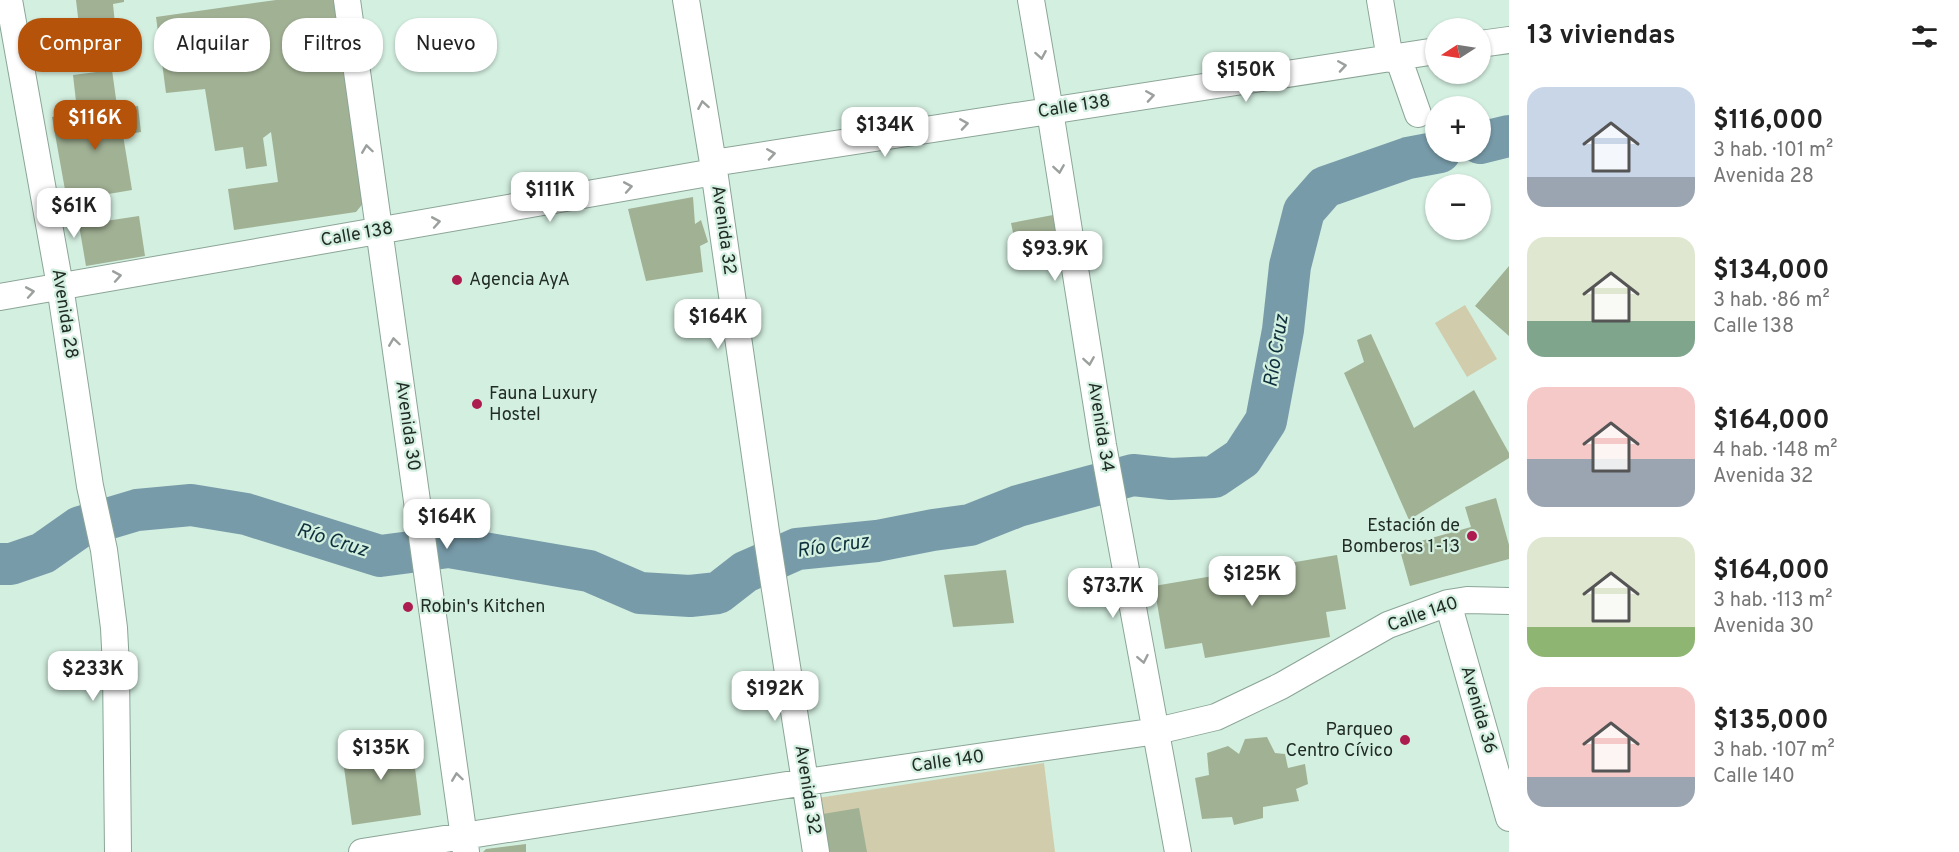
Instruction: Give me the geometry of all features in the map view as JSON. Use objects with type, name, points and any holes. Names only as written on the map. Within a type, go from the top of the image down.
[{"type":"street","name":"Avenida 28","points":[[9,0],[60,286],[90,486],[104,550],[114,628],[118,852]]},
{"type":"street","name":"Avenida 30","points":[[347,0],[465,844]]},
{"type":"street","name":"Avenida 32","points":[[686,0],[714,167],[766,532],[816,852]]},
{"type":"street","name":"Avenida 34","points":[[1031,0],[1103,446],[1178,852]]},
{"type":"street","points":[[1380,0],[1394,58],[1418,114]]},
{"type":"street","points":[[1491,42],[1509,40]]},
{"type":"street","name":"Calle 138","points":[[0,297],[379,232],[714,167],[1050,111],[1425,53]]},
{"type":"street","name":"Calle 140","points":[[362,852],[465,844],[806,782],[1157,731],[1216,717],[1291,680],[1388,625],[1448,603],[1467,600],[1509,601]]},
{"type":"street","name":"Avenida 36","points":[[1448,603],[1509,818]]},
{"type":"shaded area","points":[[1465,305],[1497,359],[1467,377],[1435,323]]},
{"type":"shaded area","points":[[1044,763],[1055,852],[826,852],[818,798]]},
{"type":"building","points":[[76,0],[124,0],[124,2],[113,4],[114,18],[78,18]]},
{"type":"building","points":[[276,0],[335,0],[338,18],[282,18],[282,72],[346,72],[365,201],[356,212],[234,230],[228,189],[278,182],[271,132],[263,138],[267,166],[246,169],[243,147],[215,151],[205,89],[166,93],[163,72],[270,72],[270,18],[156,17]]},
{"type":"building","points":[[112,72],[117,106],[77,110],[73,75]]},
{"type":"building","points":[[138,106],[141,132],[123,135],[132,190],[67,201],[52,117]]},
{"type":"building","points":[[693,197],[695,224],[701,220],[708,242],[700,246],[703,272],[646,281],[628,209]]},
{"type":"building","points":[[1053,215],[1058,244],[1017,252],[1011,223]]},
{"type":"building","points":[[139,216],[145,256],[86,266],[79,225]]},
{"type":"building","points":[[1509,266],[1509,336],[1475,306]]},
{"type":"building","points":[[1371,334],[1414,428],[1474,390],[1509,453],[1509,458],[1409,520],[1344,373],[1364,362],[1357,340]]},
{"type":"building","name":"Estación de Bomberos 1-13","points":[[1496,498],[1509,545],[1509,559],[1410,586],[1399,547],[1471,527],[1465,507]]},
{"type":"building","points":[[1337,555],[1346,609],[1326,612],[1330,637],[1205,658],[1202,643],[1165,649],[1154,586]]},
{"type":"building","points":[[1006,570],[1014,623],[953,627],[944,575]]},
{"type":"building","points":[[411,737],[421,815],[352,825],[341,746]]},
{"type":"building","points":[[1267,737],[1275,753],[1285,754],[1288,768],[1305,764],[1308,784],[1296,789],[1299,801],[1263,807],[1263,818],[1234,825],[1232,817],[1202,819],[1195,778],[1209,775],[1207,753],[1228,746],[1239,754],[1245,739]]},
{"type":"building","points":[[859,808],[867,852],[829,852],[823,814]]},
{"type":"building","points":[[526,844],[526,852],[483,852],[486,849]]},
{"type":"waterway","name":"Río Cruz","points":[[1491,140],[1509,136]]},
{"type":"waterway","name":"Río Cruz","points":[[0,564],[11,564],[43,553],[80,527],[137,510],[191,505],[246,514],[380,556],[449,547],[589,571],[640,593],[690,596],[718,593],[745,572],[797,549],[877,541],[970,525],[1018,506],[1133,475],[1171,479],[1214,477],[1242,458],[1266,421],[1283,330],[1290,266],[1304,211],[1325,187],[1408,158],[1425,155]]},
{"type":"place","name":"Agencia AyA","points":[[457,280]]},
{"type":"place","name":"Fauna Luxury Hostel","points":[[477,404]]},
{"type":"place","name":"Estación de Bomberos 1-13","points":[[1472,536]]},
{"type":"place","name":"Robin's Kitchen","points":[[408,607]]},
{"type":"place","name":"Parqueo Centro Cívico","points":[[1405,740]]}]
